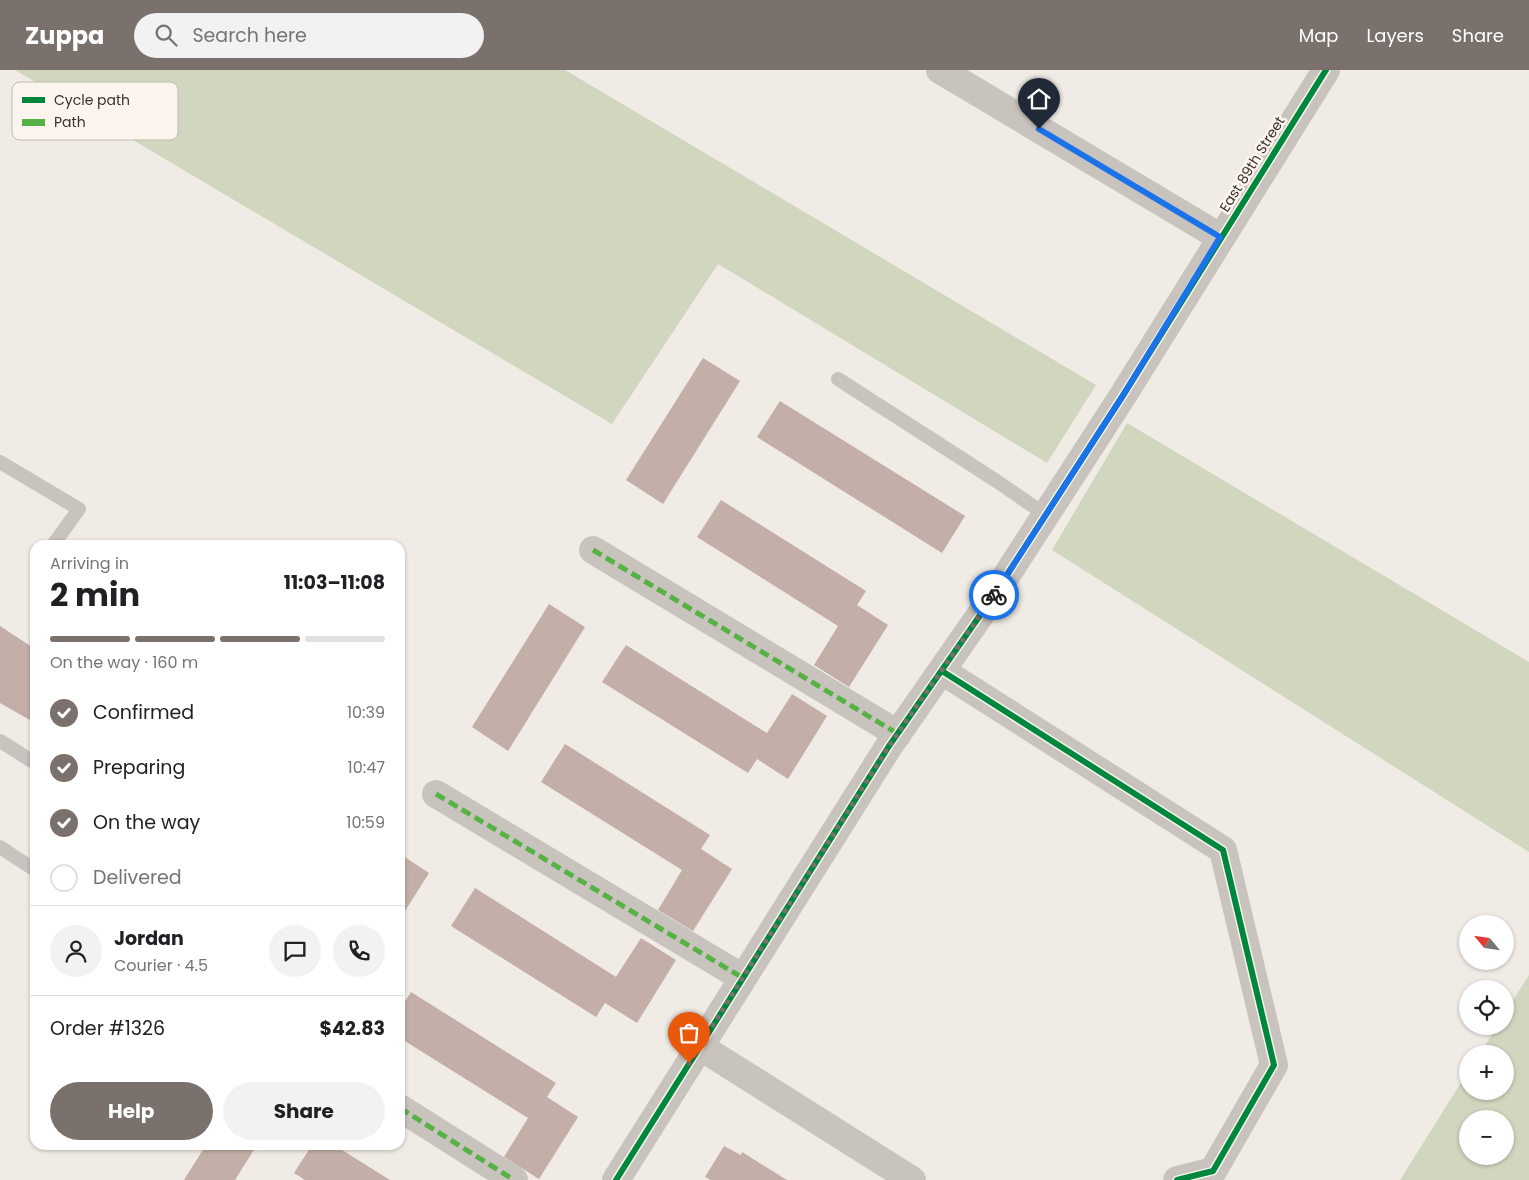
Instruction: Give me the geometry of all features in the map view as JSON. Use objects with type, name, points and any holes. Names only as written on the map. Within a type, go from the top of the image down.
[{"type":"street","points":[[940,70],[1220,237]]},
{"type":"street","name":"East 89th Street","points":[[616,1180],[898,734],[990,602],[1122,397],[1220,237],[1326,70]]},
{"type":"street","points":[[593,550],[898,734]]},
{"type":"street","points":[[942,671],[1223,850],[1274,1065],[1214,1171],[1177,1180]]},
{"type":"street","points":[[436,794],[743,978]]},
{"type":"street","points":[[699,1046],[912,1180]]},
{"type":"street","points":[[405,1111],[514,1180]]},
{"type":"lane","points":[[838,379],[1046,515]]},
{"type":"lane","points":[[0,462],[78,508],[56,540]]},
{"type":"lane","points":[[0,742],[30,760]]},
{"type":"lane","points":[[0,847],[30,867]]},
{"type":"green space","points":[[15,70],[565,70],[1096,385],[1047,463],[718,264],[612,424],[133,140],[178,140],[178,82],[35,82]]},
{"type":"green space","points":[[1127,423],[1529,662],[1529,852],[1052,550]]},
{"type":"green space","points":[[1529,975],[1529,1180],[1400,1180],[1459,1086],[1459,1100],[1514,1100],[1514,1045],[1485,1045],[1492,1035],[1514,1035],[1514,999]]},
{"type":"building","points":[[703,358],[740,381],[663,504],[626,480]]},
{"type":"building","points":[[780,401],[965,516],[942,553],[757,437]]},
{"type":"building","points":[[721,500],[866,591],[857,605],[888,625],[849,687],[814,665],[838,626],[697,537]]},
{"type":"building","points":[[549,604],[585,627],[508,751],[472,727]]},
{"type":"building","points":[[0,626],[30,646],[30,720],[0,703]]},
{"type":"building","points":[[626,645],[767,733],[792,694],[827,716],[788,779],[757,759],[748,773],[602,682]]},
{"type":"building","points":[[565,744],[710,835],[701,849],[732,869],[693,931],[658,910],[682,870],[541,782]]},
{"type":"building","points":[[405,857],[429,873],[405,911]]},
{"type":"building","points":[[475,888],[616,977],[641,938],[676,960],[637,1023],[605,1003],[596,1017],[451,926]]},
{"type":"building","points":[[411,992],[556,1083],[547,1097],[578,1117],[539,1179],[504,1157],[528,1118],[405,1041],[405,1001]]},
{"type":"building","points":[[724,1146],[741,1155],[742,1152],[787,1180],[711,1180],[705,1177]]},
{"type":"building","points":[[203,1150],[254,1150],[235,1180],[184,1180]]},
{"type":"building","points":[[309,1150],[342,1150],[390,1180],[305,1180],[294,1173]]},
{"type":"marked path","points":[[593,550],[898,734]]},
{"type":"marked path","points":[[436,794],[743,978]]},
{"type":"marked path","points":[[405,1111],[514,1180]]},
{"type":"cycle path","points":[[616,1180],[889,746],[990,601],[1122,397],[1326,70]]},
{"type":"cycle path","points":[[942,671],[1223,850],[1274,1065],[1213,1171],[1177,1180]]},
{"type":"way so far","points":[[689,1063],[889,746],[994,595]]},
{"type":"route","points":[[994,595],[1122,397],[1220,237],[1039,129]]}]
